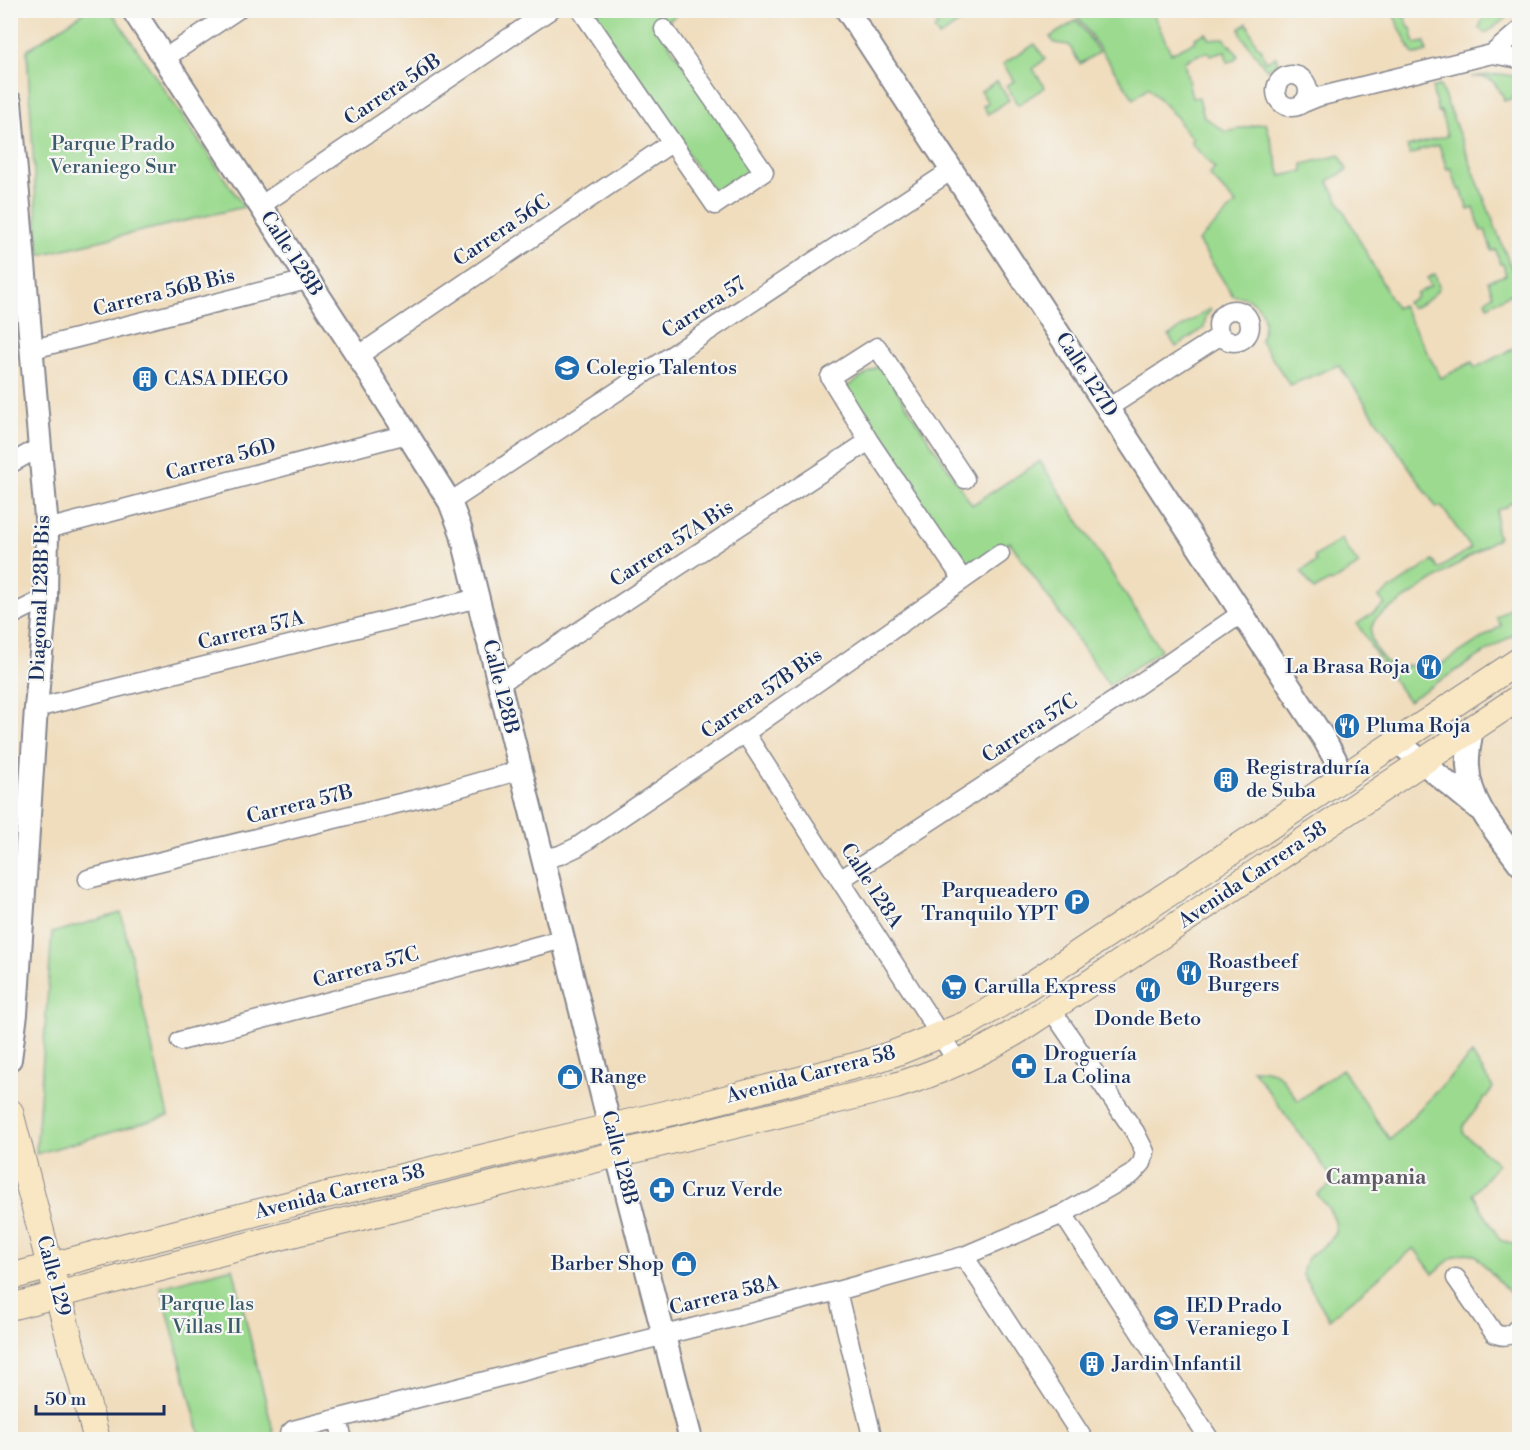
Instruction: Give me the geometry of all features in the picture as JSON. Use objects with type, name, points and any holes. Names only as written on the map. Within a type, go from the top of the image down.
[{"type":"main road","name":"Avenida Carrera 58","points":[[31,1271],[303,1201],[866,1063],[941,1035],[967,1024],[1020,992],[1520,660]]},
{"type":"main road","name":"Avenida Carrera 58","points":[[10,1307],[296,1233],[895,1086],[959,1064],[1004,1040],[1520,697]]},
{"type":"main road","name":"Calle 129","points":[[10,1112],[31,1271]]},
{"type":"main road","name":"Calle 129","points":[[10,1180],[31,1271],[49,1297],[97,1440]]},
{"type":"main road","name":"Calle 129","points":[[49,1297],[80,1440]]},
{"type":"street","name":"Calle 128B","points":[[133,10],[450,502],[461,531],[691,1440]]},
{"type":"street","points":[[165,58],[237,10]]},
{"type":"street","name":"Carrera 56B","points":[[260,206],[550,10]]},
{"type":"street","points":[[581,10],[715,205],[764,172],[664,29]]},
{"type":"street","name":"Calle 127D","points":[[847,10],[1324,739],[1335,759],[1339,780]]},
{"type":"street","points":[[1492,54],[1520,30]]},
{"type":"street","points":[[1308,95],[1492,54],[1520,59]]},
{"type":"street","name":"Diagonal 128B Bis","points":[[10,102],[17,262],[33,349],[47,529],[46,598],[36,708],[16,1014],[10,1059]]},
{"type":"street","name":"Carrera 56C","points":[[358,356],[671,143]]},
{"type":"street","name":"Carrera 57","points":[[450,502],[952,170]]},
{"type":"street","name":"Carrera 56B Bis","points":[[33,349],[307,280]]},
{"type":"street","points":[[1108,408],[1221,335]]},
{"type":"street","points":[[963,580],[869,441],[830,377],[877,347],[965,479]]},
{"type":"street","name":"Carrera 56D","points":[[47,529],[407,434]]},
{"type":"street","name":"Carrera 57A Bis","points":[[500,684],[869,441]]},
{"type":"street","points":[[10,464],[40,447]]},
{"type":"street","name":"Carrera 57B Bis","points":[[543,859],[561,855],[577,847],[745,733],[1000,554]]},
{"type":"street","points":[[10,616],[46,598]]},
{"type":"street","name":"Carrera 57A","points":[[36,708],[478,598]]},
{"type":"street","name":"Carrera 57C","points":[[840,880],[1123,695],[1242,613]]},
{"type":"street","points":[[1472,729],[1468,751],[1472,790],[1482,812],[1520,864]]},
{"type":"street","name":"Calle 128A","points":[[745,733],[959,1064]]},
{"type":"street","points":[[1324,739],[1370,760]]},
{"type":"street","points":[[1398,742],[1482,812]]},
{"type":"street","name":"Carrera 57B","points":[[88,879],[433,795],[521,770]]},
{"type":"street","name":"Carrera 57C","points":[[180,1041],[563,939]]},
{"type":"street","name":"Carrera 58A","points":[[289,1434],[293,1430],[837,1291],[964,1256],[1063,1214],[1131,1174],[1142,1163],[1145,1152],[1136,1132],[1051,1009]]},
{"type":"street","points":[[1063,1214],[1210,1440]]},
{"type":"street","points":[[964,1256],[1084,1440]]},
{"type":"street","points":[[1456,1278],[1494,1333],[1509,1336],[1520,1325]]},
{"type":"street","points":[[837,1291],[873,1440]]},
{"type":"street","points":[[338,1419],[343,1440]]},
{"type":"green space","name":"Parque Prado Veraniego Sur","points":[[86,11],[111,11],[244,207],[39,255],[27,50]]},
{"type":"green space","points":[[592,11],[683,11],[658,28],[754,169],[715,195]]},
{"type":"green space","points":[[935,11],[958,11],[963,20],[939,37],[934,29],[938,26],[930,14]]},
{"type":"green space","points":[[1074,11],[1152,11],[1171,53],[1196,41],[1195,38],[1206,33],[1210,39],[1224,38],[1238,56],[1235,60],[1227,62],[1225,51],[1210,55],[1208,52],[1184,61],[1192,98],[1199,97],[1204,117],[1226,132],[1266,123],[1281,176],[1303,171],[1303,164],[1340,155],[1347,170],[1328,181],[1396,308],[1402,305],[1441,378],[1472,362],[1475,368],[1518,346],[1520,351],[1519,497],[1504,508],[1497,510],[1496,532],[1499,537],[1376,618],[1371,635],[1377,651],[1391,666],[1400,668],[1410,665],[1412,667],[1418,663],[1426,674],[1501,626],[1496,617],[1519,602],[1519,631],[1408,701],[1357,624],[1385,605],[1379,597],[1433,561],[1439,569],[1471,548],[1441,506],[1437,508],[1339,365],[1290,385],[1260,340],[1264,329],[1264,319],[1259,308],[1250,300],[1233,296],[1198,241],[1236,204],[1209,175],[1215,169],[1190,142],[1193,139],[1179,123],[1180,121],[1148,87],[1134,99]]},
{"type":"green space","points":[[1393,11],[1402,11],[1411,28],[1415,44],[1425,42],[1427,52],[1416,55],[1412,53]]},
{"type":"green space","points":[[1486,11],[1509,12],[1505,19],[1486,33],[1479,28]]},
{"type":"green space","points":[[1077,20],[1099,52],[1080,64],[1069,45],[1054,43],[1050,37]]},
{"type":"green space","points":[[1247,23],[1266,61],[1276,57],[1278,63],[1267,70],[1241,35],[1240,28]]},
{"type":"green space","points":[[1035,44],[1045,59],[1033,69],[1045,87],[1018,105],[1006,86],[1014,81],[1003,64]]},
{"type":"green space","points":[[1501,74],[1519,77],[1519,108],[1516,97],[1504,101],[1502,93],[1492,81],[1481,77],[1471,77]]},
{"type":"green space","points":[[997,81],[1009,100],[988,114],[983,106],[988,103],[981,91]]},
{"type":"green space","points":[[1440,85],[1519,288],[1519,312],[1510,294],[1488,306],[1485,301],[1493,295],[1488,281],[1506,275],[1503,264],[1500,264],[1496,250],[1492,251],[1485,230],[1481,231],[1474,208],[1468,210],[1451,168],[1447,169],[1439,145],[1410,155],[1407,147],[1447,136],[1432,88]]},
{"type":"green space","points":[[1435,274],[1439,287],[1437,291],[1428,300],[1412,308],[1406,303],[1417,297],[1416,294],[1431,286],[1427,278]]},
{"type":"green space","points":[[1209,309],[1211,310],[1206,316],[1204,328],[1176,347],[1169,336]]},
{"type":"green space","points":[[880,365],[972,505],[1040,461],[1161,650],[1109,685],[1010,542],[964,572],[845,388]]},
{"type":"green space","points":[[1341,539],[1359,565],[1331,583],[1329,581],[1314,590],[1301,571],[1316,562],[1314,557]]},
{"type":"green space","points":[[121,913],[168,1116],[36,1154],[52,933]]},
{"type":"green space","points":[[1472,1054],[1493,1088],[1463,1126],[1463,1133],[1498,1164],[1473,1194],[1500,1240],[1519,1246],[1519,1296],[1510,1293],[1475,1255],[1463,1253],[1458,1255],[1433,1274],[1414,1248],[1329,1319],[1303,1272],[1304,1264],[1309,1256],[1334,1235],[1334,1218],[1317,1194],[1335,1182],[1252,1069],[1276,1073],[1298,1101],[1342,1069],[1390,1140]]},
{"type":"green space","name":"Parque las Villas II","points":[[233,1268],[275,1439],[201,1439],[161,1287]]},
{"type":"place","name":"Colegio Talentos","points":[[567,368]]},
{"type":"place","name":"CASA DIEGO","points":[[145,379]]},
{"type":"place","name":"La Brasa Roja","points":[[1429,667]]},
{"type":"place","name":"Pluma Roja","points":[[1347,726]]},
{"type":"place","name":"Registraduría de Suba","points":[[1226,780]]},
{"type":"place","name":"Parqueadero Tranquilo YPT","points":[[1077,902]]},
{"type":"place","name":"Roastbeef Burgers","points":[[1189,973]]},
{"type":"place","name":"Carulla Express","points":[[954,987]]},
{"type":"place","name":"Donde Beto","points":[[1148,990]]},
{"type":"place","name":"Droguería La Colina","points":[[1024,1066]]},
{"type":"place","name":"Range","points":[[570,1077]]},
{"type":"place","name":"Cruz Verde","points":[[662,1190]]},
{"type":"place","name":"Barber Shop","points":[[684,1264]]},
{"type":"place","name":"IED Prado Veraniego I","points":[[1166,1318]]},
{"type":"place","name":"Jardin Infantil","points":[[1092,1364]]},
{"type":"district","name":"Campania","points":[[1376,1178]]}]
